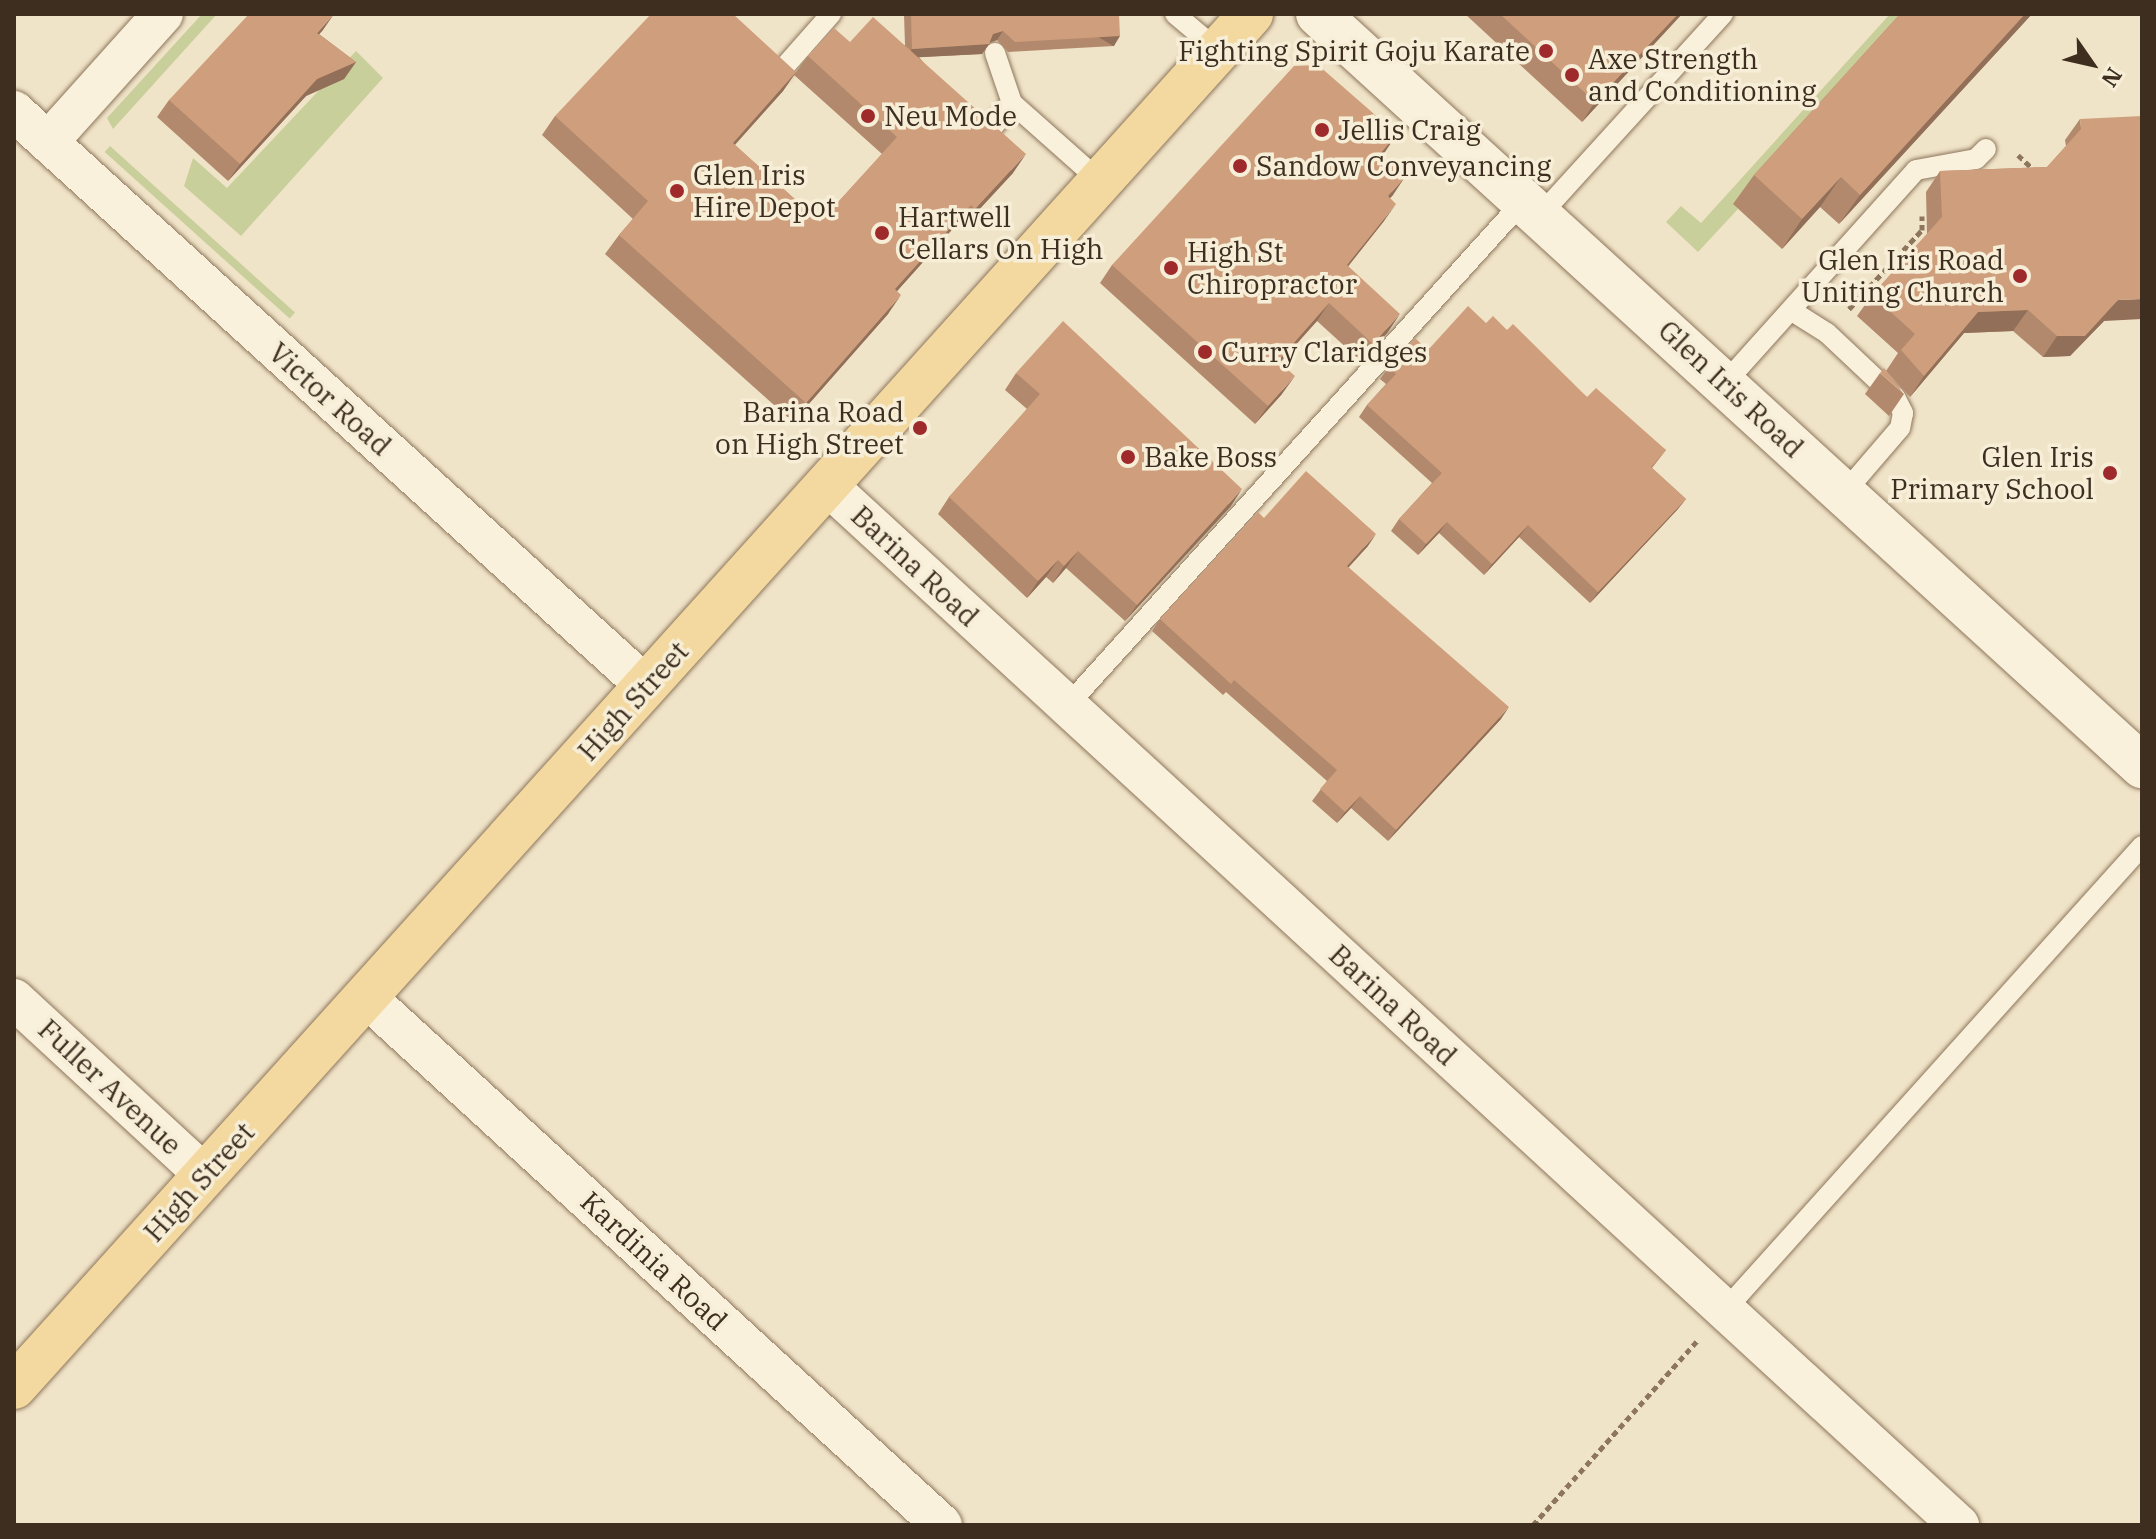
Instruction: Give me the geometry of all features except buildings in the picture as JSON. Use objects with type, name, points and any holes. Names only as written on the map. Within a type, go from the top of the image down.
[{"type":"main road","name":"High Street","points":[[14,1387],[1251,14]]},
{"type":"main road","name":"Glen Iris Road","points":[[1318,14],[1534,206],[2142,766]]},
{"type":"street","points":[[48,142],[163,14]]},
{"type":"street","name":"Victor Road","points":[[14,111],[646,686]]},
{"type":"street","name":"Barina Road","points":[[826,484],[1959,1525]]},
{"type":"street","name":"Kardinia Road","points":[[366,997],[942,1525]]},
{"type":"street","name":"Fuller Avenue","points":[[14,999],[205,1175]]},
{"type":"lane","points":[[779,73],[831,14]]},
{"type":"lane","points":[[1175,14],[1219,51]]},
{"type":"lane","points":[[1067,706],[1534,206],[1723,14]]},
{"type":"lane","points":[[995,53],[1012,103],[1101,182]]},
{"type":"lane","points":[[992,128],[1012,103]]},
{"type":"lane","points":[[1725,383],[1916,170],[1976,159],[1986,149]]},
{"type":"lane","points":[[1792,311],[1827,333],[1895,397],[1903,413],[1900,428],[1844,493]]},
{"type":"lane","points":[[1725,1310],[2142,846]]},
{"type":"path","points":[[2014,152],[2039,175],[2026,184]]},
{"type":"path","points":[[1827,333],[1922,230],[1922,203]]},
{"type":"path","points":[[1533,1525],[1725,1310]]},
{"type":"green space","points":[[202,14],[217,14],[113,129],[107,118]]},
{"type":"green space","points":[[1890,14],[1906,14],[1734,204],[1738,209],[1698,252],[1666,222],[1681,206],[1701,223]]},
{"type":"green space","points":[[356,51],[383,78],[241,236],[184,186],[193,158],[227,188]]},
{"type":"green space","points":[[110,146],[295,313],[290,319],[105,152]]},
{"type":"place","name":"Fighting Spirit Goju Karate","points":[[1546,51]]},
{"type":"place","name":"Axe Strength and Conditioning","points":[[1572,75]]},
{"type":"place","name":"Neu Mode","points":[[868,116]]},
{"type":"place","name":"Jellis Craig","points":[[1322,130]]},
{"type":"place","name":"Sandow Conveyancing","points":[[1240,166]]},
{"type":"place","name":"Glen Iris Hire Depot","points":[[677,191]]},
{"type":"place","name":"Hartwell Cellars On High","points":[[882,233]]},
{"type":"place","name":"High St Chiropractor","points":[[1171,268]]},
{"type":"place","name":"Glen Iris Road Uniting Church","points":[[2020,276]]},
{"type":"place","name":"Curry Claridges","points":[[1205,352]]},
{"type":"place","name":"Barina Road on High Street","points":[[920,428]]},
{"type":"place","name":"Bake Boss","points":[[1128,457]]},
{"type":"place","name":"Glen Iris Primary School","points":[[2110,473]]}]
